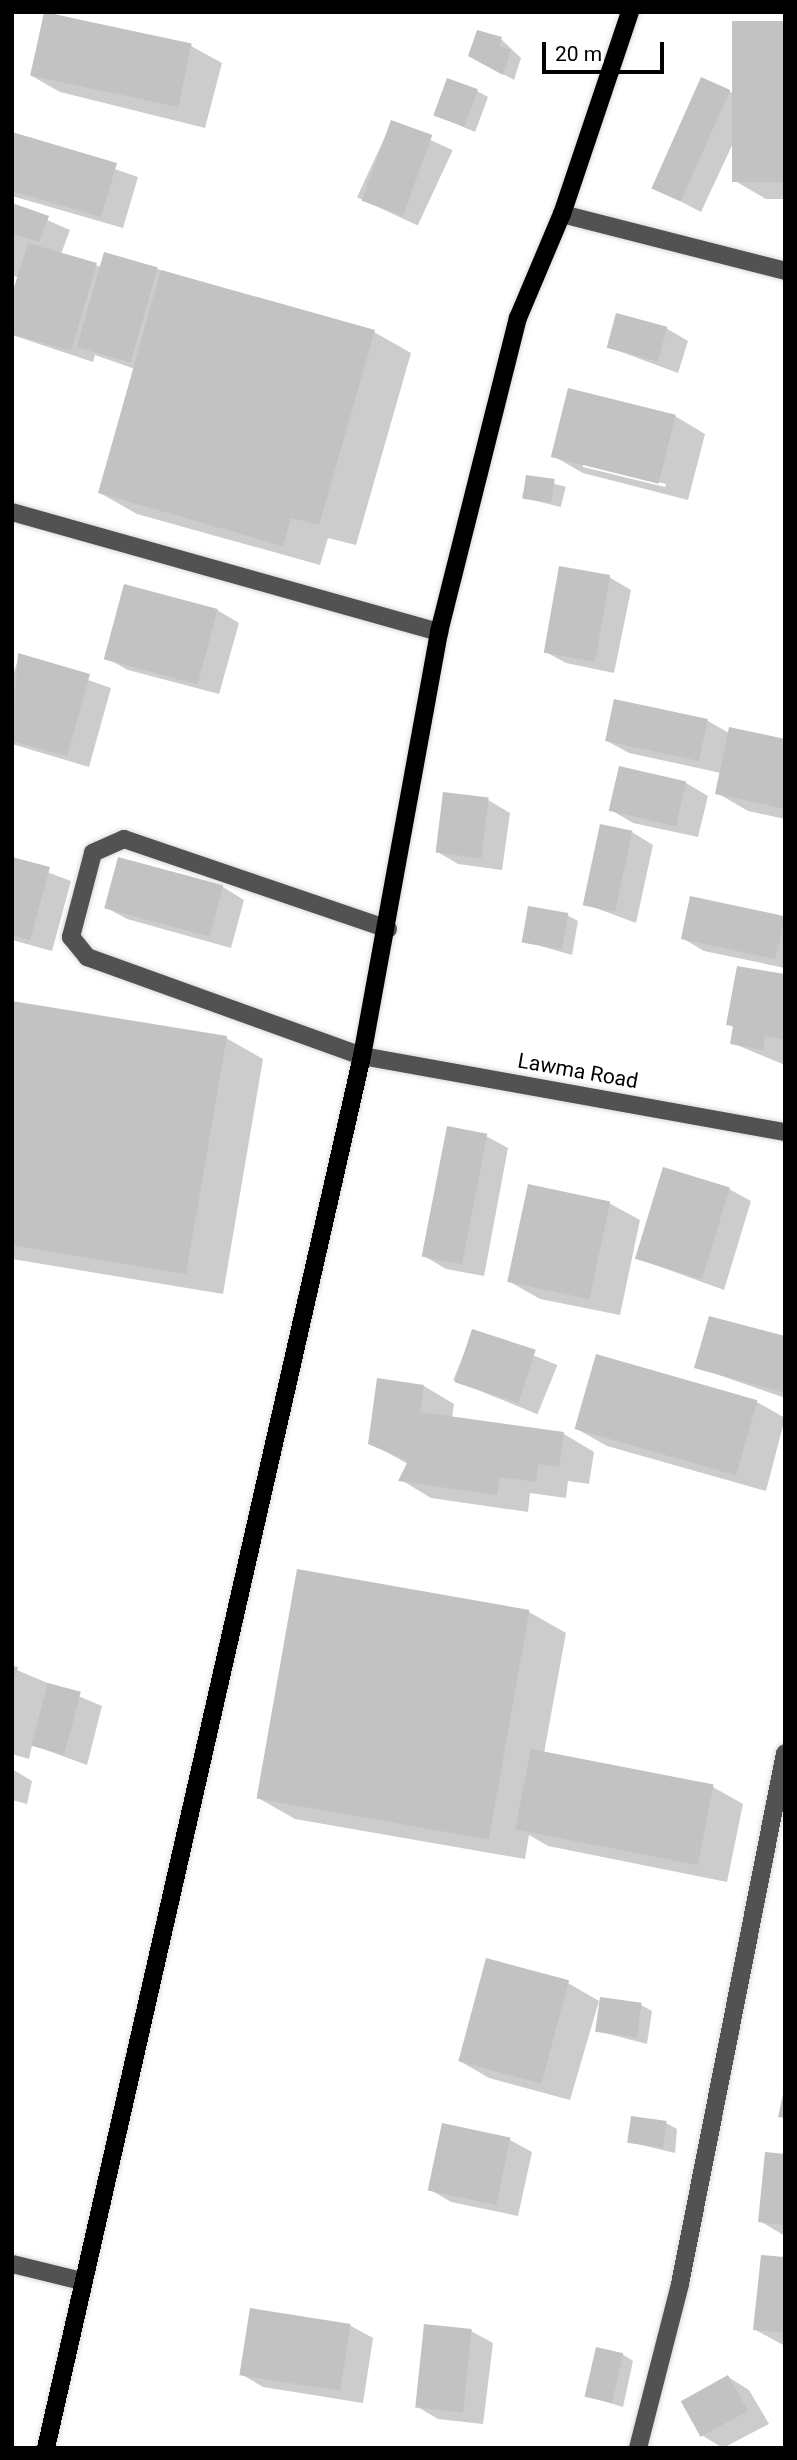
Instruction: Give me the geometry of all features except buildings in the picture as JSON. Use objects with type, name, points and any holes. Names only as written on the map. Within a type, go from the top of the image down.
[{"type":"main road","points":[[46,2448],[362,1056],[388,929],[439,632],[518,318],[562,214],[631,12]]},
{"type":"street","points":[[562,214],[785,271]]},
{"type":"street","points":[[12,512],[439,632]]},
{"type":"street","name":"Lawma Road","points":[[388,929],[124,839],[93,853],[71,937],[87,957],[362,1056],[785,1132]]},
{"type":"street","points":[[638,2448],[680,2284],[785,1753]]},
{"type":"street","points":[[12,2264],[82,2281]]}]
